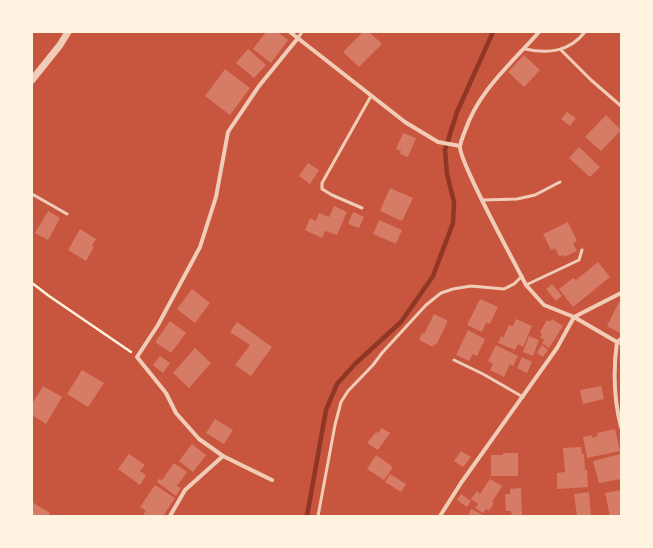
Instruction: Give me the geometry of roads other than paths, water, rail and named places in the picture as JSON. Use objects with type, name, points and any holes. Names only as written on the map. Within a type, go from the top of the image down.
[{"type":"street","points":[[32,80],[60,45],[68,32]]},
{"type":"street","points":[[290,32],[405,122],[438,142],[460,146]]},
{"type":"street","points":[[539,32],[525,49],[502,70],[482,95],[469,120],[460,146],[462,156],[526,285],[544,305],[574,318],[619,343],[614,378],[617,410],[621,427]]},
{"type":"street","points":[[272,480],[223,456],[199,439],[176,413],[166,393],[137,357],[158,325],[200,248],[216,197],[228,132],[259,86],[298,38]]},
{"type":"street","points":[[440,516],[461,482],[557,348],[574,318],[621,293]]},
{"type":"street","points":[[170,516],[185,490],[223,456]]},
{"type":"lane","points":[[298,38],[302,32]]},
{"type":"lane","points":[[525,49],[541,52],[561,50],[579,40],[585,32]]},
{"type":"lane","points":[[561,50],[591,80],[621,106]]},
{"type":"lane","points":[[362,208],[322,189],[322,183],[371,96]]},
{"type":"lane","points":[[483,200],[517,199],[535,194],[560,182]]},
{"type":"lane","points":[[32,194],[67,214]]},
{"type":"lane","points":[[526,285],[579,260],[582,250]]},
{"type":"lane","points":[[318,516],[335,425],[341,402],[348,391],[426,305],[442,293],[453,288],[471,286],[504,289],[514,284],[522,276]]},
{"type":"lane","points":[[619,343],[621,338]]},
{"type":"lane","points":[[454,360],[483,374],[523,397]]},
{"type":"waterway","points":[[307,516],[326,410],[337,384],[355,364],[401,322],[433,276],[453,223],[454,202],[447,174],[445,150],[457,112],[493,32]]}]
